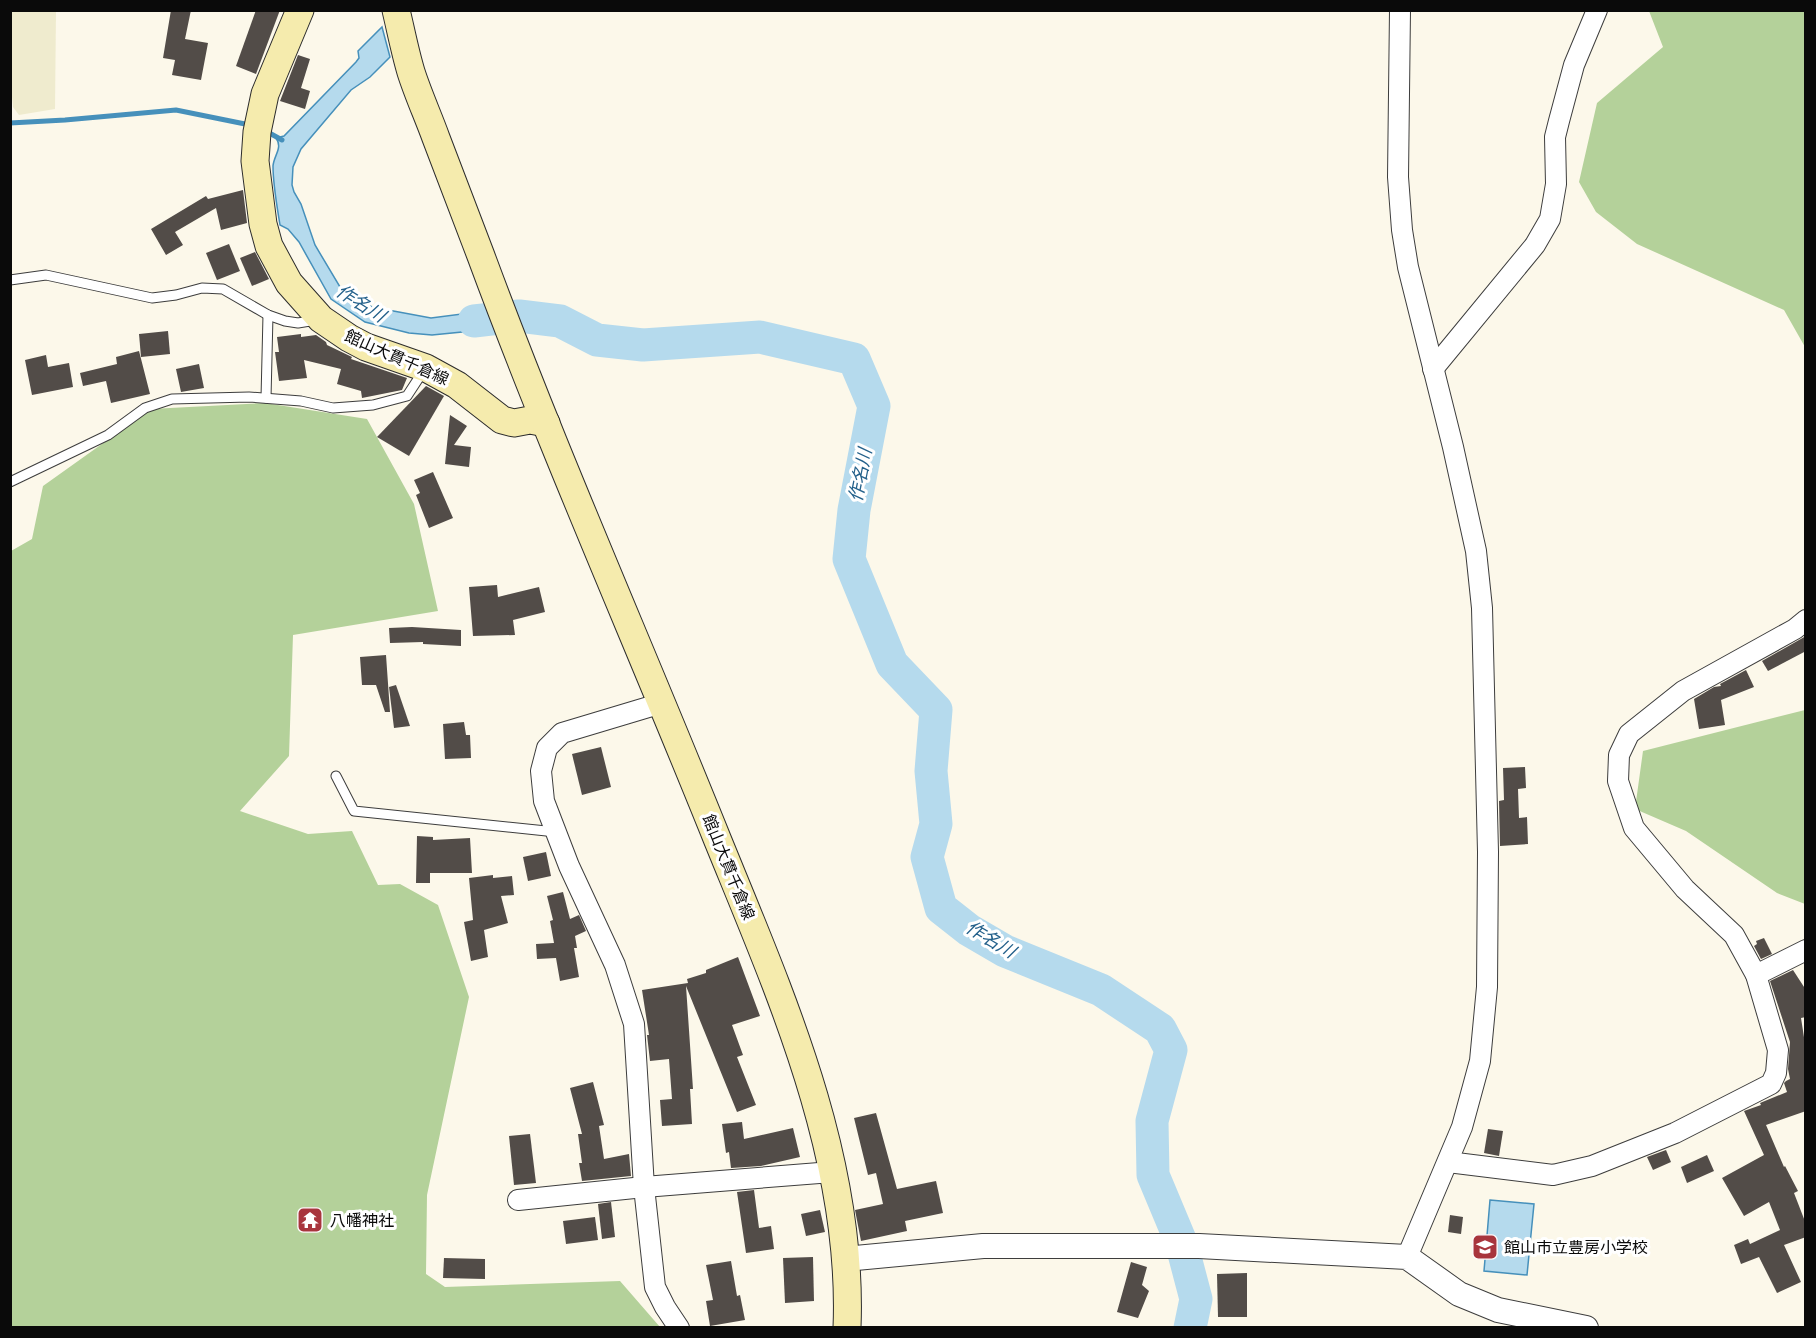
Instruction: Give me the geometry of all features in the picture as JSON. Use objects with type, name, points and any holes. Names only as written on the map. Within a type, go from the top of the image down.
[{"type":"main road","name":"館山大貫千倉線","points":[[300,10],[265,94],[257,128],[255,161],[257,191],[269,246],[289,283],[321,319],[349,338],[426,368],[458,385],[502,420],[514,423],[530,420],[546,423]]},
{"type":"main road","name":"館山大貫千倉線","points":[[396,10],[411,72],[513,342],[771,971],[817,1107],[832,1172],[845,1259],[848,1328]]},
{"type":"street","points":[[1400,10],[1398,177],[1402,230],[1407,267],[1476,551],[1482,608],[1488,863],[1487,987],[1478,1070],[1468,1109],[1448,1162],[1407,1257]]},
{"type":"street","points":[[1433,369],[1535,245],[1551,219],[1556,184],[1555,137],[1558,121],[1574,65],[1596,10]]},
{"type":"street","points":[[1448,1162],[1553,1175],[1592,1166],[1675,1133],[1771,1084],[1776,1073],[1778,1050],[1756,975],[1734,935],[1685,889],[1634,828],[1618,781],[1619,755],[1629,734],[1683,691],[1795,629],[1806,620]]},
{"type":"street","points":[[663,703],[562,734],[547,748],[541,771],[544,801],[569,866],[615,965],[633,1024],[644,1187],[655,1287],[664,1307],[679,1328]]},
{"type":"street","points":[[1756,975],[1806,950]]},
{"type":"street","points":[[518,1200],[832,1172]]},
{"type":"street","points":[[845,1259],[984,1246],[1199,1246],[1407,1257],[1459,1294],[1498,1310],[1586,1328]]},
{"type":"lane","points":[[10,280],[46,275],[152,298],[202,288],[222,289],[268,315],[285,321],[298,323],[321,319]]},
{"type":"lane","points":[[266,398],[268,315]]},
{"type":"lane","points":[[10,482],[108,435],[145,408],[172,399],[266,398],[301,401],[333,408],[373,405],[407,396],[426,368]]},
{"type":"lane","points":[[336,776],[354,812],[556,832]]},
{"type":"shaded area","points":[[11,12],[56,12],[55,109],[19,115],[13,107]]},
{"type":"green space","points":[[1649,11],[1805,11],[1805,347],[1784,310],[1637,244],[1596,212],[1579,182],[1597,103],[1663,47]]},
{"type":"green space","points":[[265,403],[367,419],[414,504],[438,611],[293,635],[289,756],[240,811],[308,834],[352,831],[378,885],[400,884],[438,905],[469,997],[427,1195],[426,1274],[445,1287],[620,1281],[660,1327],[11,1328],[11,551],[32,539],[43,486],[151,409]]},
{"type":"green space","points":[[1805,710],[1805,904],[1777,893],[1686,831],[1635,809],[1643,751]]},
{"type":"water","points":[[382,27],[390,57],[370,77],[351,90],[301,149],[293,167],[294,192],[301,204],[315,245],[340,287],[354,297],[372,307],[431,318],[485,311],[492,329],[432,335],[409,333],[365,322],[331,299],[299,242],[288,229],[280,225],[273,173],[279,145],[276,138],[284,136],[356,62],[359,58],[358,51]]},
{"type":"water","points":[[1490,1200],[1534,1204],[1527,1275],[1484,1271]]},
{"type":"building","points":[[171,10],[191,10],[185,39],[208,43],[201,80],[172,75],[175,60],[163,58]]},
{"type":"building","points":[[256,10],[280,10],[256,74],[236,66]]},
{"type":"building","points":[[298,55],[310,59],[301,88],[310,91],[305,109],[280,101]]},
{"type":"building","points":[[243,190],[247,223],[221,230],[216,208],[175,232],[183,245],[166,255],[151,229],[206,196],[208,199]]},
{"type":"building","points":[[229,244],[240,271],[217,280],[206,253]]},
{"type":"building","points":[[255,252],[269,279],[252,286],[240,258]]},
{"type":"building","points":[[168,331],[170,354],[141,357],[139,334]]},
{"type":"building","points":[[301,334],[301,337],[316,335],[327,345],[352,357],[351,359],[407,378],[402,390],[362,398],[361,391],[337,384],[341,369],[304,360],[307,378],[279,381],[275,352],[279,352],[277,337]]},
{"type":"building","points":[[139,351],[150,394],[111,403],[106,381],[83,386],[80,373],[117,364],[116,357]]},
{"type":"building","points":[[46,355],[48,367],[69,363],[73,387],[32,395],[25,360]]},
{"type":"building","points":[[199,364],[204,388],[181,392],[176,369]]},
{"type":"building","points":[[426,386],[444,396],[409,456],[377,437]]},
{"type":"building","points":[[450,415],[467,426],[454,445],[471,447],[469,467],[445,464]]},
{"type":"building","points":[[433,472],[453,518],[429,528],[416,495],[420,493],[414,480]]},
{"type":"building","points":[[497,585],[498,597],[539,587],[545,612],[513,620],[515,635],[473,636],[469,587]]},
{"type":"building","points":[[389,628],[461,630],[461,646],[423,644],[423,642],[390,643]]},
{"type":"building","points":[[1806,636],[1806,651],[1768,671],[1762,661]]},
{"type":"building","points":[[386,655],[390,712],[385,712],[376,685],[362,685],[360,657]]},
{"type":"building","points":[[1746,670],[1754,687],[1721,700],[1725,725],[1699,729],[1694,699]]},
{"type":"building","points":[[396,685],[410,726],[394,728],[389,687]]},
{"type":"building","points":[[464,722],[466,735],[470,735],[471,758],[445,759],[443,724]]},
{"type":"building","points":[[601,747],[611,787],[582,795],[572,754]]},
{"type":"building","points":[[1525,767],[1526,788],[1518,789],[1519,818],[1527,817],[1528,844],[1500,846],[1499,801],[1504,800],[1503,768]]},
{"type":"building","points":[[417,836],[433,837],[433,840],[470,838],[472,873],[430,873],[430,883],[416,883]]},
{"type":"building","points":[[546,852],[551,876],[528,881],[523,857]]},
{"type":"building","points":[[493,875],[493,878],[512,876],[514,895],[501,896],[508,923],[484,930],[488,957],[471,961],[464,922],[473,920],[469,878]]},
{"type":"building","points":[[563,892],[570,919],[579,915],[586,931],[575,936],[577,948],[574,948],[579,977],[560,981],[556,958],[537,959],[536,944],[554,943],[550,921],[553,920],[547,896]]},
{"type":"building","points":[[1764,938],[1772,954],[1761,959],[1754,946],[1757,944],[1756,941]]},
{"type":"building","points":[[738,957],[760,1016],[732,1025],[743,1055],[737,1057],[756,1105],[737,1112],[686,986],[693,1089],[690,1089],[692,1124],[662,1126],[660,1100],[672,1099],[669,1059],[650,1061],[647,1035],[649,1035],[642,990],[688,983],[687,979],[706,973],[706,970]]},
{"type":"building","points":[[1793,970],[1806,990],[1806,1017],[1801,1018],[1806,1050],[1806,1111],[1766,1125],[1784,1167],[1798,1191],[1794,1193],[1806,1224],[1806,1237],[1784,1245],[1801,1282],[1777,1293],[1759,1257],[1741,1264],[1734,1245],[1748,1239],[1750,1244],[1780,1230],[1769,1202],[1744,1216],[1722,1178],[1764,1155],[1744,1111],[1787,1092],[1784,1083],[1790,1079],[1788,1069],[1790,1042],[1770,981]]},
{"type":"building","points":[[593,1082],[604,1125],[599,1126],[604,1159],[629,1154],[631,1176],[582,1181],[578,1134],[582,1134],[570,1088]]},
{"type":"building","points":[[876,1113],[897,1189],[936,1181],[943,1213],[905,1221],[907,1231],[861,1241],[855,1210],[883,1204],[876,1173],[868,1175],[854,1118]]},
{"type":"building","points":[[742,1122],[744,1139],[793,1128],[800,1157],[761,1166],[731,1168],[729,1152],[726,1153],[722,1124]]},
{"type":"building","points":[[1488,1129],[1503,1131],[1499,1156],[1484,1153]]},
{"type":"building","points":[[530,1134],[536,1183],[514,1185],[509,1136]]},
{"type":"building","points":[[1666,1150],[1671,1162],[1653,1170],[1647,1157]]},
{"type":"building","points":[[1707,1155],[1714,1171],[1687,1183],[1681,1167]]},
{"type":"building","points":[[754,1190],[759,1228],[771,1226],[774,1249],[746,1253],[737,1192]]},
{"type":"building","points":[[611,1202],[615,1237],[602,1239],[598,1204]]},
{"type":"building","points":[[820,1210],[825,1232],[806,1236],[801,1214]]},
{"type":"building","name":"八幡神社","points":[[317,1211],[318,1229],[303,1230],[302,1212]]},
{"type":"building","points":[[1450,1215],[1463,1217],[1461,1234],[1448,1232]]},
{"type":"building","points":[[595,1217],[598,1240],[566,1244],[563,1221]]},
{"type":"building","points":[[813,1257],[814,1301],[785,1303],[783,1258]]},
{"type":"building","points":[[444,1258],[485,1259],[485,1279],[443,1278]]},
{"type":"building","points":[[731,1261],[737,1296],[740,1295],[745,1320],[710,1326],[706,1301],[713,1300],[706,1265]]},
{"type":"building","points":[[1131,1262],[1147,1267],[1142,1285],[1149,1291],[1138,1318],[1117,1312]]},
{"type":"building","points":[[1247,1273],[1247,1317],[1218,1317],[1217,1274]]},
{"type":"waterway","points":[[10,123],[176,110],[250,125]]},
{"type":"waterway","points":[[264,130],[282,140]]},
{"type":"waterway","name":"作名川","points":[[474,321],[519,316],[560,321],[597,340],[643,345],[760,337],[854,359],[874,406],[854,510],[849,559],[892,664],[936,710],[931,771],[936,824],[927,857],[941,908],[969,930],[1005,951],[1101,990],[1160,1029],[1171,1050],[1152,1121],[1153,1175],[1181,1242],[1196,1299],[1190,1328]]},
{"type":"place","name":"八幡神社","points":[[310,1220]]},
{"type":"place","name":"館山市立豊房小学校","points":[[1485,1247]]}]
